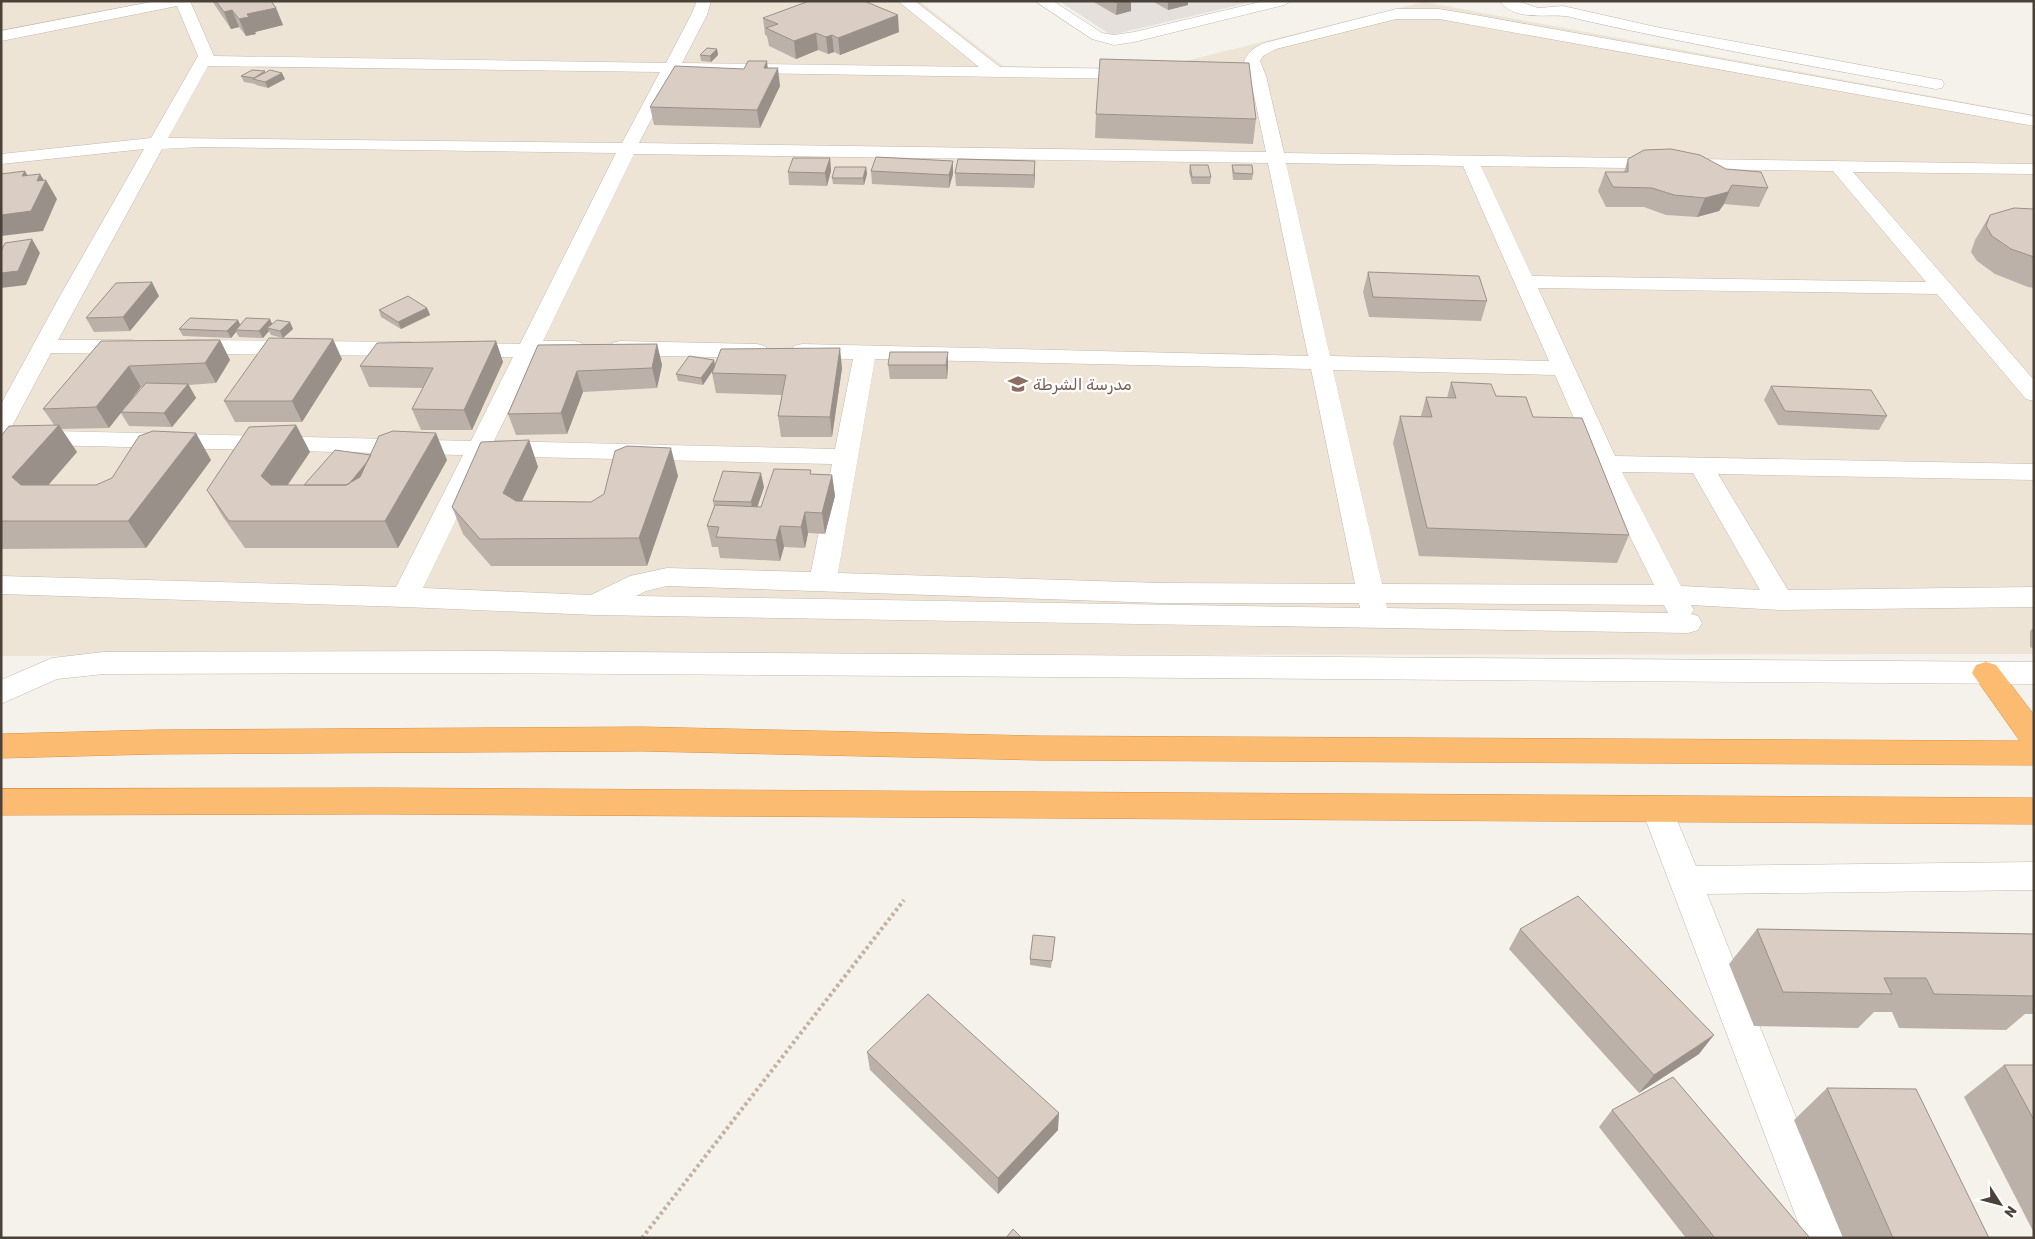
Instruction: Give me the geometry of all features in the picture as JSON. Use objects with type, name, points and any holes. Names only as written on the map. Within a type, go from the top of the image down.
[{"type":"highway","points":[[1986,673],[2034,737]]},
{"type":"highway","points":[[1,746],[155,742],[642,739],[1037,748],[2034,753]]},
{"type":"highway","points":[[1,802],[393,801],[2034,811]]},
{"type":"street","points":[[1,36],[181,1],[206,56],[1,426]]},
{"type":"street","points":[[405,597],[628,148],[699,15],[704,1]]},
{"type":"street","points":[[905,1],[997,72]]},
{"type":"street","points":[[1042,1],[1097,36],[1114,40],[1134,37],[1284,1]]},
{"type":"street","points":[[1507,1],[1526,10],[1545,13],[1567,6],[1656,32],[1946,86]]},
{"type":"street","points":[[1373,606],[1258,76],[1252,61],[1256,53],[1270,46],[1396,14],[1420,13],[1481,21],[2034,121]]},
{"type":"street","points":[[202,61],[1152,75]]},
{"type":"street","points":[[1200,75],[1258,76]]},
{"type":"street","points":[[1,159],[158,143],[200,142],[2034,169]]},
{"type":"street","points":[[1470,161],[1606,464],[1671,596]]},
{"type":"street","points":[[1838,166],[2034,394]]},
{"type":"street","points":[[1525,282],[1943,288]]},
{"type":"street","points":[[44,346],[433,350],[527,350],[548,347],[865,352],[1563,368]]},
{"type":"street","points":[[823,582],[865,352]]},
{"type":"street","points":[[1,437],[846,457]]},
{"type":"street","points":[[1606,464],[2034,472]]},
{"type":"street","points":[[1700,466],[1780,600]]},
{"type":"street","points":[[595,605],[639,583],[667,577],[1161,594],[1373,606]]},
{"type":"street","points":[[1,585],[405,597],[595,605],[1373,606],[1671,596],[1780,600],[2034,597]]},
{"type":"street","points":[[1,693],[52,669],[104,663],[486,662],[2034,673]]},
{"type":"street","points":[[1658,810],[1824,1238]]},
{"type":"street","points":[[1684,880],[2034,876]]},
{"type":"path","points":[[642,1238],[904,900]]},
{"type":"shaded area","name":"مدرسة الشرطة","points":[[1,1],[919,1],[1003,66],[1153,69],[1424,2],[2034,115],[2034,654],[1,656]]},
{"type":"shaded area","points":[[1059,1],[1256,1],[1111,35]]},
{"type":"building","points":[[216,1],[271,1],[276,8],[247,14],[249,17],[239,19],[232,10],[224,12]]},
{"type":"building","points":[[809,1],[864,1],[898,15],[838,38],[832,35],[826,37],[816,33],[794,41],[766,28],[778,24],[763,18]]},
{"type":"building","points":[[707,48],[717,49],[710,56],[700,55]]},
{"type":"building","points":[[1100,59],[1249,63],[1256,119],[1096,114]]},
{"type":"building","points":[[748,61],[767,61],[764,68],[778,68],[757,110],[650,107],[675,66],[744,69]]},
{"type":"building","points":[[252,70],[265,71],[254,78],[241,76]]},
{"type":"building","points":[[270,70],[282,73],[265,82],[253,79]]},
{"type":"building","points":[[1671,149],[1700,155],[1726,169],[1761,172],[1768,188],[1732,185],[1728,192],[1705,198],[1674,195],[1652,188],[1613,187],[1605,172],[1628,172],[1628,159],[1644,150]]},
{"type":"building","points":[[876,157],[953,161],[949,175],[871,171]]},
{"type":"building","points":[[793,158],[830,158],[825,173],[788,172]]},
{"type":"building","points":[[958,159],[1035,161],[1034,175],[955,173]]},
{"type":"building","points":[[1190,165],[1208,165],[1211,177],[1192,177]]},
{"type":"building","points":[[1232,165],[1252,165],[1253,174],[1234,173]]},
{"type":"building","points":[[835,167],[866,167],[863,178],[832,178]]},
{"type":"building","points":[[25,171],[22,176],[40,174],[37,181],[46,180],[31,211],[1,215],[1,174]]},
{"type":"building","points":[[2014,208],[2034,209],[2034,257],[2011,249],[1992,236],[1986,226],[1990,215]]},
{"type":"building","points":[[32,239],[18,271],[1,273],[1,251],[5,243]]},
{"type":"building","points":[[1368,272],[1479,276],[1487,301],[1373,297]]},
{"type":"building","points":[[152,282],[123,317],[86,318],[116,283]]},
{"type":"building","points":[[408,296],[427,308],[398,322],[379,310]]},
{"type":"building","points":[[190,318],[238,320],[227,331],[179,329]]},
{"type":"building","points":[[246,318],[270,319],[259,331],[236,330]]},
{"type":"building","points":[[277,320],[290,322],[280,331],[267,328]]},
{"type":"building","points":[[269,338],[333,339],[292,401],[224,401]]},
{"type":"building","points":[[220,340],[205,363],[129,366],[96,407],[43,409],[101,341]]},
{"type":"building","points":[[496,341],[464,410],[412,409],[433,368],[360,366],[377,343]]},
{"type":"building","points":[[657,344],[652,368],[577,371],[561,413],[508,414],[538,345]]},
{"type":"building","points":[[840,348],[830,417],[778,416],[786,375],[712,373],[721,349]]},
{"type":"building","points":[[890,352],[948,352],[946,365],[888,365]]},
{"type":"building","points":[[689,356],[714,360],[701,378],[676,374]]},
{"type":"building","points":[[1451,382],[1491,384],[1496,396],[1526,397],[1533,417],[1582,418],[1629,535],[1427,528],[1400,416],[1432,417],[1426,397],[1456,398]]},
{"type":"building","points":[[146,383],[188,384],[164,413],[121,412]]},
{"type":"building","points":[[1771,386],[1871,390],[1887,416],[1785,411]]},
{"type":"building","points":[[59,425],[12,477],[21,485],[96,485],[112,478],[139,436],[153,431],[196,433],[128,521],[1,521],[1,436],[9,426]]},
{"type":"building","points":[[296,425],[261,476],[271,485],[346,485],[360,477],[379,436],[393,431],[436,433],[385,521],[229,521],[207,490],[249,427]]},
{"type":"building","points":[[529,440],[503,493],[516,501],[591,502],[604,494],[615,451],[627,446],[671,448],[639,538],[480,539],[452,507],[481,442]]},
{"type":"building","points":[[335,450],[371,455],[349,484],[304,485]]},
{"type":"building","points":[[774,469],[811,470],[810,474],[832,475],[822,513],[805,512],[801,527],[780,526],[776,540],[716,537],[719,527],[707,526],[715,505],[761,507]]},
{"type":"building","points":[[723,471],[761,473],[751,502],[713,501]]},
{"type":"building","points":[[1578,896],[1714,1035],[1654,1075],[1520,929]]},
{"type":"building","points":[[1757,929],[2034,934],[2034,996],[1934,994],[1926,978],[1884,978],[1892,994],[1783,992]]},
{"type":"building","points":[[1033,935],[1055,937],[1052,961],[1030,959]]},
{"type":"building","points":[[928,994],[1059,1113],[998,1178],[867,1052]]},
{"type":"building","points":[[2004,1065],[2034,1065],[2034,1120]]},
{"type":"building","points":[[1673,1077],[1810,1238],[1715,1238],[1612,1110]]},
{"type":"building","points":[[1827,1088],[1916,1089],[1989,1238],[1893,1238]]},
{"type":"building","points":[[1013,1229],[1022,1238],[1006,1238]]},
{"type":"place","name":"مدرسة الشرطة","points":[[1018,384]]}]
